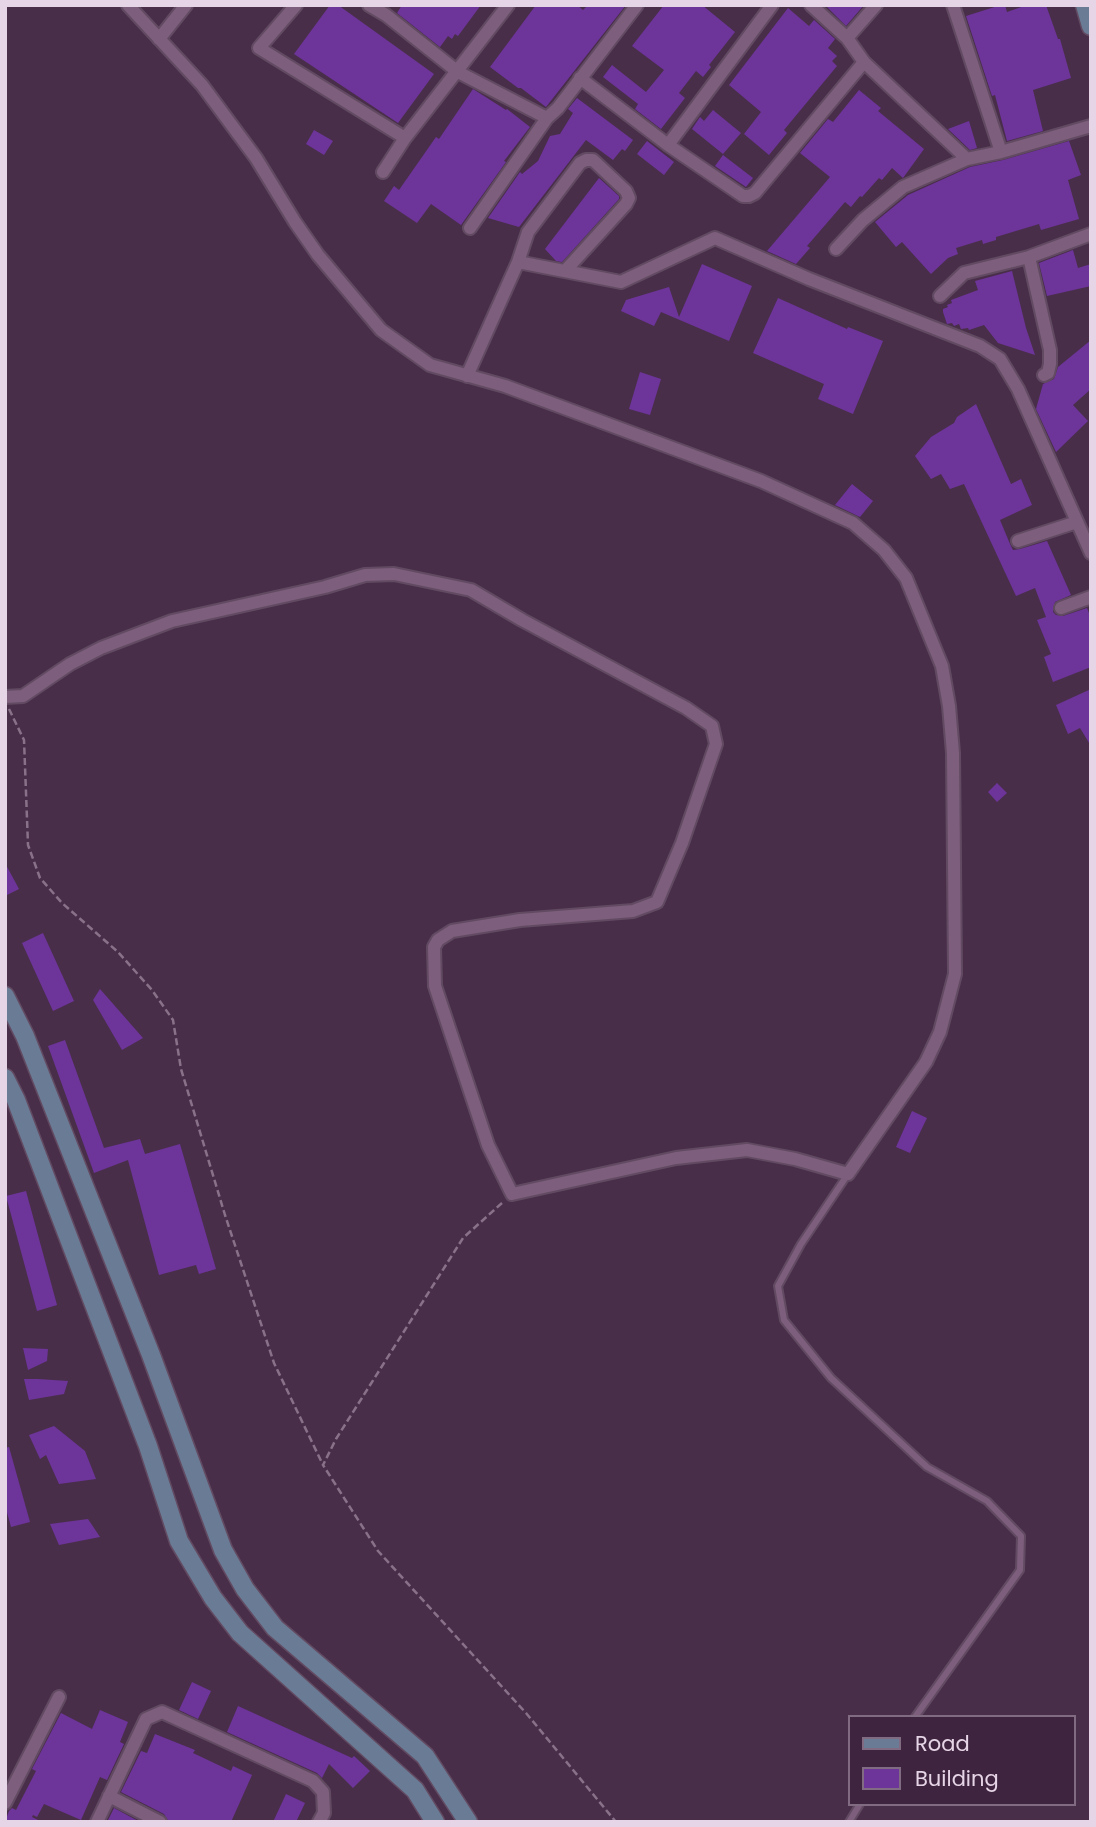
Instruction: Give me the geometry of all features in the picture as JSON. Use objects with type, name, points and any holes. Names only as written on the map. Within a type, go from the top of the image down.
[{"type":"street","points":[[5,699],[23,696],[70,664],[101,648],[172,621],[325,587],[365,575],[394,575],[471,590],[687,708],[712,726],[716,744],[682,842],[657,902],[634,911],[520,920],[452,931],[438,940],[434,947],[438,998],[488,1145],[512,1194],[676,1158],[747,1150],[795,1159],[848,1174],[926,1062],[940,1032],[955,974],[953,753],[949,706],[942,666],[906,578],[884,550],[853,523],[761,481],[575,411],[430,365],[381,330],[318,255],[227,117],[202,85],[128,5]]},
{"type":"street","points":[[159,39],[186,5]]},
{"type":"street","points":[[296,5],[259,48],[405,138]]},
{"type":"street","points":[[369,5],[389,10],[458,72],[547,118]]},
{"type":"street","points":[[383,172],[405,138],[508,5]]},
{"type":"street","points":[[470,228],[547,118],[558,108],[637,5]]},
{"type":"street","points":[[668,145],[772,5]]},
{"type":"street","points":[[811,5],[847,38],[864,62],[967,159]]},
{"type":"street","points":[[847,38],[876,5]]},
{"type":"street","points":[[953,5],[1001,152]]},
{"type":"street","points":[[1085,5],[1091,26]]},
{"type":"street","points":[[580,78],[668,145],[743,196],[755,193],[864,62]]},
{"type":"street","points":[[836,249],[863,220],[903,187],[967,159],[1001,152],[1091,125]]},
{"type":"street","points":[[467,376],[518,262],[528,232],[580,163],[593,160],[626,191],[629,198],[565,271]]},
{"type":"street","points":[[940,296],[964,274],[1029,257],[1091,234]]},
{"type":"street","points":[[518,262],[621,282],[715,238],[809,279],[980,345],[1000,359],[1018,389],[1091,553]]},
{"type":"street","points":[[1029,257],[1050,350],[1051,364],[1048,373],[1044,375]]},
{"type":"street","points":[[1018,541],[1077,522]]},
{"type":"street","points":[[1061,608],[1091,597]]},
{"type":"street","points":[[5,996],[25,1035],[223,1550],[245,1589],[275,1628],[425,1756],[468,1822]]},
{"type":"street","points":[[5,1078],[148,1446],[179,1541],[213,1598],[240,1633],[415,1790],[435,1822]]},
{"type":"street","points":[[5,1803],[60,1697]]},
{"type":"street","points":[[97,1822],[146,1719],[162,1712],[313,1781],[323,1792],[324,1813],[319,1822]]},
{"type":"street","points":[[109,1796],[160,1822]]},
{"type":"lane","points":[[848,1174],[778,1286],[784,1320],[831,1377],[927,1467],[987,1500],[1021,1536],[1020,1570],[916,1715]]},
{"type":"lane","points":[[849,1822],[859,1806]]},
{"type":"path","points":[[5,699],[24,740],[28,845],[40,878],[62,903],[118,952],[152,990],[173,1020],[181,1069],[270,1351],[323,1465],[378,1551],[526,1713],[617,1822]]},
{"type":"path","points":[[323,1465],[342,1429],[463,1238],[512,1194]]},
{"type":"building","points":[[330,5],[338,5],[434,74],[398,123],[294,54]]},
{"type":"building","points":[[402,5],[481,5],[458,36],[455,34],[452,39],[448,36],[440,47],[397,13]]},
{"type":"building","points":[[536,5],[577,5],[583,10],[588,5],[626,5],[546,107],[490,67]]},
{"type":"building","points":[[664,5],[702,5],[735,32],[703,77],[696,71],[679,93],[685,98],[661,129],[635,109],[638,104],[603,77],[612,65],[646,92],[664,70],[632,46]]},
{"type":"building","points":[[825,5],[864,5],[846,26]]},
{"type":"building","points":[[1005,5],[1007,12],[1027,5],[1046,5],[1060,39],[1071,78],[1033,90],[1043,131],[1007,141],[995,95],[992,96],[966,16]]},
{"type":"building","points":[[788,8],[809,26],[814,20],[835,39],[828,48],[837,56],[832,61],[837,66],[784,130],[787,133],[769,155],[744,134],[761,112],[729,85]]},
{"type":"building","points":[[473,89],[507,109],[530,127],[461,225],[431,204],[417,223],[384,201],[394,186],[399,190],[436,137],[439,139]]},
{"type":"building","points":[[859,90],[881,108],[878,111],[924,149],[903,178],[892,168],[851,207],[845,202],[807,246],[810,248],[796,264],[767,251],[830,177],[800,153],[828,119],[833,122]]},
{"type":"building","points":[[577,98],[633,140],[625,151],[622,149],[613,160],[586,140],[519,227],[488,218],[520,172],[522,174],[538,161],[550,136],[560,134],[573,113],[568,109]]},
{"type":"building","points":[[713,110],[741,133],[723,154],[692,129],[700,117],[704,121]]},
{"type":"building","points":[[969,121],[977,148],[970,150],[948,129]]},
{"type":"building","points":[[314,130],[333,141],[324,155],[306,144]]},
{"type":"building","points":[[647,141],[674,162],[664,175],[637,154]]},
{"type":"building","points":[[1069,141],[1081,175],[1068,180],[1079,219],[1041,230],[1039,224],[996,237],[996,240],[983,244],[982,240],[956,248],[958,254],[948,258],[931,274],[902,242],[896,247],[875,222],[908,195],[970,167]]},
{"type":"building","points":[[723,155],[753,178],[746,187],[715,166]]},
{"type":"building","points":[[599,178],[619,199],[562,262],[556,261],[545,249]]},
{"type":"building","points":[[1073,250],[1078,268],[1091,264],[1091,286],[1047,296],[1039,263]]},
{"type":"building","points":[[702,264],[752,286],[729,341],[661,312],[654,326],[621,311],[626,300],[669,287],[679,317]]},
{"type":"building","points":[[1012,271],[1035,355],[998,343],[984,325],[969,330],[961,329],[959,324],[947,324],[943,312],[947,305],[952,303],[951,300],[978,290],[975,281]]},
{"type":"building","points":[[778,298],[847,329],[848,327],[883,341],[853,414],[818,399],[824,384],[753,353]]},
{"type":"building","points":[[1091,340],[1091,389],[1073,405],[1088,421],[1056,452],[1036,409],[1043,384],[1054,379],[1058,367]]},
{"type":"building","points":[[640,372],[661,379],[650,415],[629,409]]},
{"type":"building","points":[[976,404],[1011,484],[1021,479],[1032,505],[1000,520],[1013,550],[1047,541],[1071,595],[1055,602],[1053,612],[1063,616],[1087,608],[1091,618],[1091,667],[1053,682],[1044,657],[1051,654],[1037,620],[1046,617],[1035,588],[1016,596],[964,484],[950,489],[941,474],[931,479],[915,456],[931,437],[954,423],[957,417]]},
{"type":"building","points":[[852,484],[873,501],[860,517],[835,505]]},
{"type":"building","points":[[1091,689],[1091,746],[1080,728],[1068,734],[1056,705]]},
{"type":"building","points":[[997,783],[1007,793],[997,802],[988,792]]},
{"type":"building","points":[[5,863],[19,889],[5,896]]},
{"type":"building","points":[[43,933],[74,1001],[53,1011],[22,943]]},
{"type":"building","points":[[100,989],[143,1038],[122,1050],[93,1000]]},
{"type":"building","points":[[65,1040],[104,1148],[140,1139],[145,1154],[180,1144],[216,1269],[199,1274],[196,1265],[159,1275],[128,1160],[94,1173],[48,1046]]},
{"type":"building","points":[[912,1111],[927,1118],[910,1153],[896,1147]]},
{"type":"building","points":[[26,1191],[57,1305],[37,1311],[6,1196]]},
{"type":"building","points":[[23,1348],[48,1349],[47,1361],[28,1370]]},
{"type":"building","points":[[24,1379],[68,1381],[64,1394],[29,1400]]},
{"type":"building","points":[[54,1426],[85,1451],[96,1479],[59,1484],[46,1455],[40,1459],[29,1435]]},
{"type":"building","points":[[9,1447],[30,1522],[11,1527],[5,1505],[5,1448]]},
{"type":"building","points":[[88,1519],[100,1537],[59,1545],[50,1524]]},
{"type":"building","points":[[192,1682],[211,1691],[198,1719],[179,1710]]},
{"type":"building","points":[[238,1706],[352,1758],[354,1756],[370,1771],[353,1788],[329,1764],[322,1778],[317,1773],[227,1732]]},
{"type":"building","points":[[100,1710],[128,1722],[120,1742],[124,1744],[107,1780],[100,1777],[81,1820],[44,1804],[37,1817],[32,1817],[42,1822],[5,1822],[9,1811],[12,1808],[16,1810],[36,1771],[32,1769],[61,1713],[92,1729]]},
{"type":"building","points":[[155,1734],[195,1750],[193,1753],[231,1771],[233,1766],[252,1775],[231,1822],[169,1822],[164,1814],[121,1792],[141,1751],[147,1753]]},
{"type":"building","points":[[286,1794],[305,1803],[296,1822],[273,1822]]},
{"type":"building","points":[[114,1808],[140,1822],[107,1822]]}]
